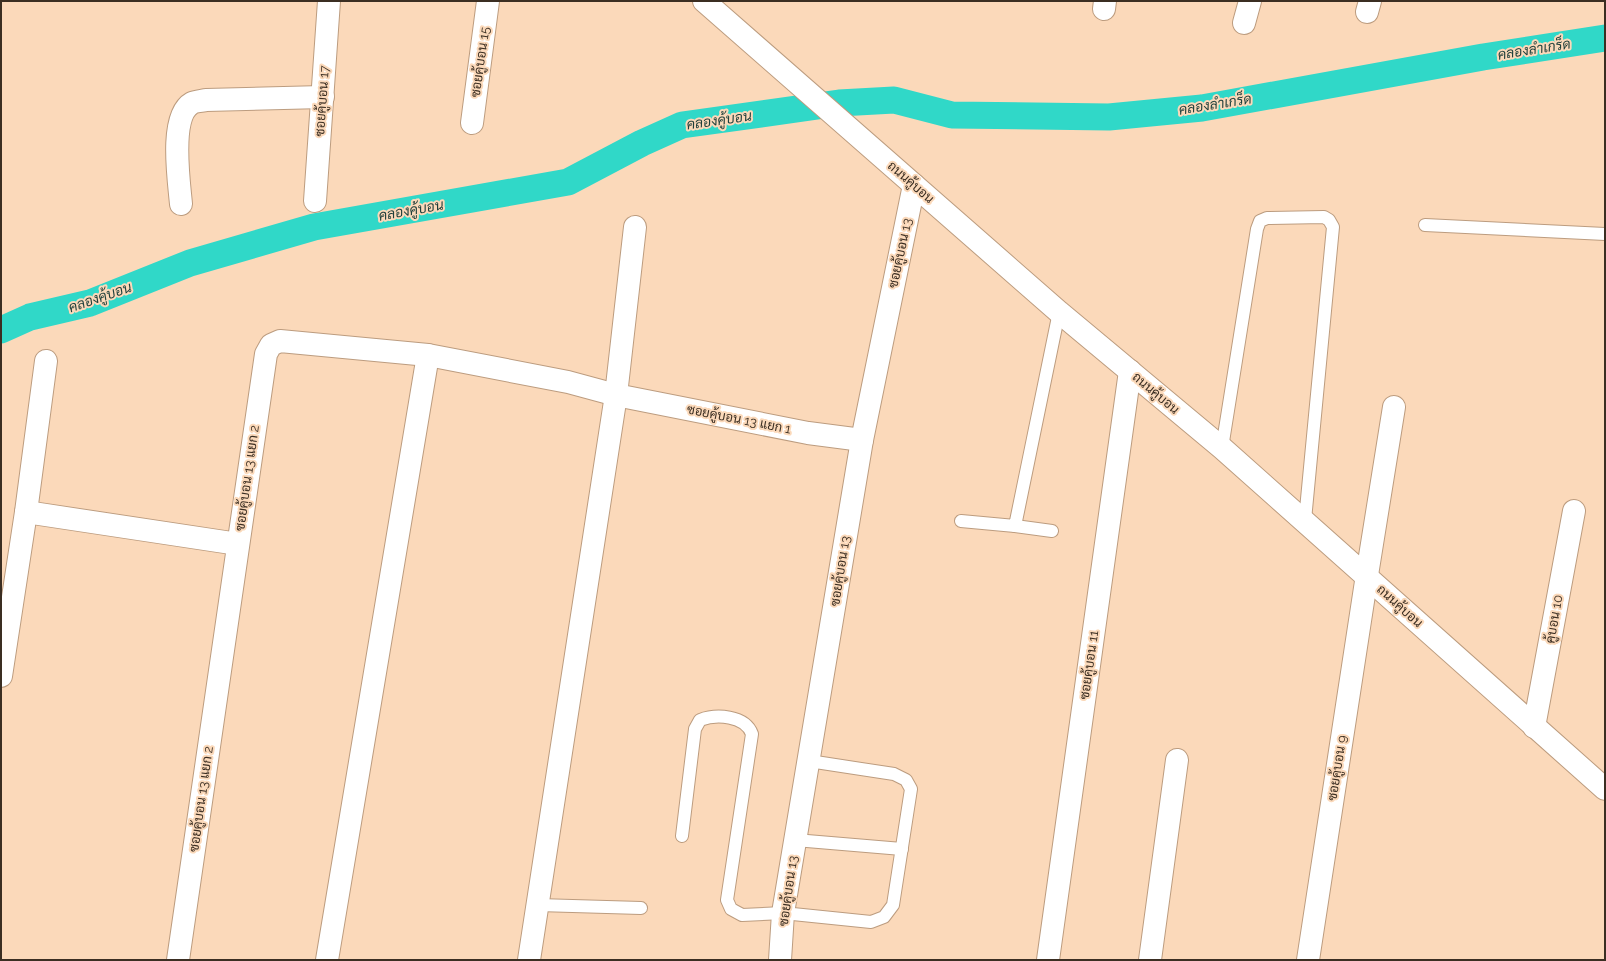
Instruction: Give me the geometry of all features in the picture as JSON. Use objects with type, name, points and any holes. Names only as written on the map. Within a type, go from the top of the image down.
[{"type":"street","name":"ซอยคู้บอน 17","points":[[315,201],[329,1]]},
{"type":"street","name":"ซอยคู้บอน 15","points":[[472,123],[488,1]]},
{"type":"street","name":"ถนนคู้บอน","points":[[704,1],[1059,312],[1222,448],[1305,520],[1534,727],[1605,788]]},
{"type":"street","points":[[1244,23],[1250,1]]},
{"type":"street","points":[[180,204],[178,131],[182,114],[187,106],[193,102],[206,100],[323,97]]},
{"type":"street","name":"ซอยคู้บอน 13","points":[[780,960],[783,913],[862,440],[914,184]]},
{"type":"street","points":[[529,960],[616,395],[635,227]]},
{"type":"street","name":"ซอยคู้บอน 13 แยก 2","points":[[178,960],[266,354],[271,345],[280,341],[428,355],[568,382],[616,395]]},
{"type":"street","points":[[327,960],[428,355]]},
{"type":"street","points":[[1,676],[26,512],[46,361]]},
{"type":"street","name":"ซอยคู้บอน 11","points":[[1048,960],[1130,371]]},
{"type":"street","name":"ซอยคู้บอน 13 แยก 1","points":[[616,395],[808,433],[862,440]]},
{"type":"street","name":"ซอยคู้บอน 9","points":[[1308,960],[1366,575],[1394,407]]},
{"type":"street","name":"คู้บอน 10","points":[[1534,727],[1574,511]]},
{"type":"street","points":[[26,512],[238,544]]},
{"type":"street","points":[[1150,960],[1177,760]]},
{"type":"lane","points":[[1222,448],[1257,229],[1260,221],[1267,218],[1324,217],[1329,220],[1333,227],[1305,520]]},
{"type":"lane","points":[[1425,225],[1605,234]]},
{"type":"lane","points":[[1015,526],[1059,312]]},
{"type":"lane","points":[[961,521],[1052,531]]},
{"type":"lane","points":[[682,836],[696,730],[700,720],[710,716],[741,720],[749,726],[752,734],[726,900],[731,909],[742,915],[783,913],[871,922],[884,917],[893,904],[911,789],[906,780],[894,774],[809,761]]},
{"type":"lane","points":[[795,840],[902,848]]},
{"type":"lane","points":[[538,905],[641,908]]},
{"type":"waterway","name":"คลองคู้บอน","points":[[1,330],[30,317],[90,303],[190,263],[314,227],[568,182],[642,143],[682,125],[839,103],[894,100],[952,115],[1109,117],[1202,108],[1483,57],[1605,38]]},
{"type":"water label","name":"คลองลำเกร็ด","points":[[1534,49]]},
{"type":"water label","name":"คลองลำเกร็ด","points":[[1215,104]]}]
